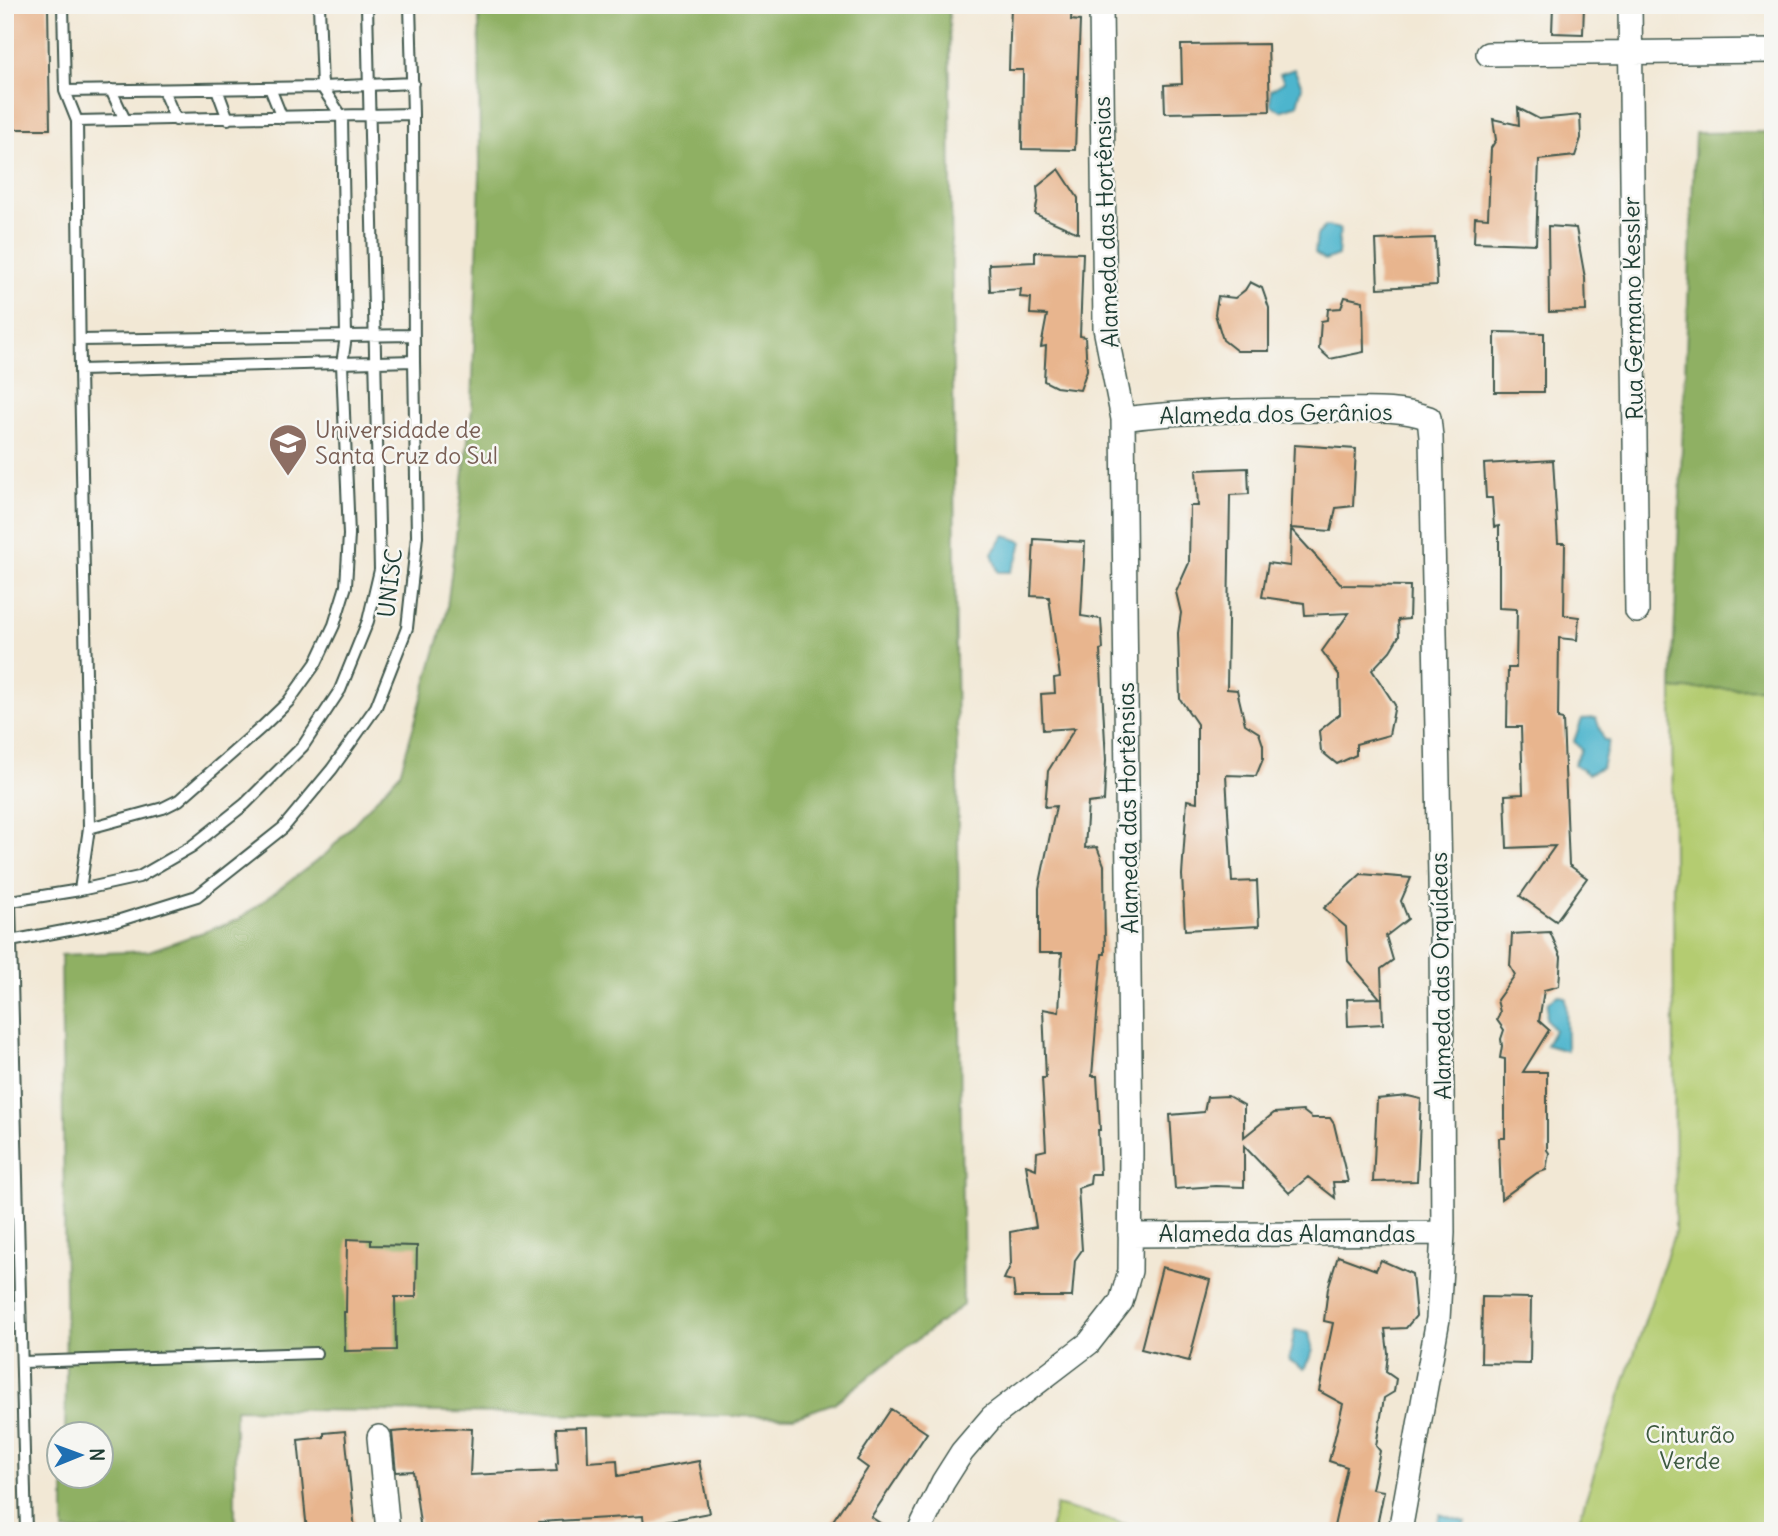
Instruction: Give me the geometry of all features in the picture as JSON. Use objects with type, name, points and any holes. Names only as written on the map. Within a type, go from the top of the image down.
[{"type":"street","name":"Alameda das Hortênsias","points":[[919,1531],[943,1482],[962,1452],[992,1417],[1089,1343],[1121,1302],[1130,1271],[1123,419],[1105,328],[1101,5]]},
{"type":"street","name":"Rua Germano Kessler","points":[[1630,5],[1637,611]]},
{"type":"street","points":[[1488,54],[1773,51]]},
{"type":"street","name":"Alameda dos Gerânios","points":[[1123,419],[1164,414],[1299,410],[1401,411],[1429,418]]},
{"type":"street","name":"Alameda das Orquídeas","points":[[1400,1531],[1438,1319],[1443,1233],[1441,927],[1429,418]]},
{"type":"street","name":"Alameda das Alamandas","points":[[1130,1235],[1443,1233]]},
{"type":"street","points":[[379,1437],[388,1531]]},
{"type":"lane","points":[[63,5],[65,91],[77,121],[89,828],[80,890]]},
{"type":"lane","points":[[89,828],[163,808],[179,800],[262,727],[288,702],[316,663],[334,625],[346,586],[349,535],[342,363],[346,336],[342,117],[322,87],[319,5]]},
{"type":"lane","name":"UNISC","points":[[26,1531],[8,902],[139,877],[191,847],[245,804],[303,746],[340,690],[368,621],[380,570],[367,5]]},
{"type":"lane","name":"UNISC","points":[[8,942],[117,921],[197,896],[283,828],[332,769],[376,707],[407,628],[417,536],[414,114],[410,5]]},
{"type":"lane","points":[[65,91],[413,83]]},
{"type":"lane","points":[[270,88],[282,118]]},
{"type":"lane","points":[[217,89],[228,119]]},
{"type":"lane","points":[[111,90],[125,120]]},
{"type":"lane","points":[[163,90],[177,120]]},
{"type":"lane","points":[[77,121],[414,114]]},
{"type":"lane","points":[[80,340],[414,335]]},
{"type":"lane","points":[[80,370],[414,361]]},
{"type":"lane","points":[[23,1362],[316,1353]]},
{"type":"green space","points":[[479,5],[949,5],[963,1305],[834,1403],[794,1417],[235,1409],[235,1531],[64,1531],[64,1490],[116,1490],[116,1420],[65,1420],[61,955],[149,951],[238,920],[327,853],[400,773],[446,615],[472,408],[480,175]]},
{"type":"green space","points":[[1773,132],[1773,688],[1672,689],[1695,133]]},
{"type":"green space","name":"Cinturão Verde","points":[[1773,688],[1773,1531],[1575,1531],[1675,1231],[1672,689]]},
{"type":"green space","points":[[1056,1505],[1150,1531],[1050,1531]]},
{"type":"water","points":[[1294,69],[1302,86],[1297,105],[1281,111],[1270,104],[1271,90],[1284,82],[1280,74]]},
{"type":"water","points":[[1326,226],[1340,229],[1338,255],[1325,260],[1315,253],[1317,235]]},
{"type":"water","points":[[1005,535],[1022,542],[1010,572],[998,572],[992,553]]},
{"type":"water","points":[[1596,718],[1604,741],[1609,741],[1602,767],[1588,774],[1574,764],[1581,750],[1574,741],[1582,719]]},
{"type":"water","points":[[1558,995],[1566,998],[1567,1051],[1546,1045],[1554,1030],[1546,1018],[1548,1002]]},
{"type":"water","points":[[1295,1330],[1309,1333],[1313,1351],[1304,1369],[1289,1360]]},
{"type":"water","points":[[1440,1514],[1465,1522],[1462,1531],[1434,1531]]},
{"type":"building","points":[[5,5],[48,5],[50,129],[5,129]]},
{"type":"building","points":[[1011,5],[1072,5],[1071,20],[1080,21],[1075,150],[1022,149],[1023,70],[1009,70]]},
{"type":"building","points":[[1553,5],[1584,5],[1583,34],[1552,33]]},
{"type":"building","points":[[1268,44],[1270,111],[1165,113],[1164,85],[1182,84],[1181,45]]},
{"type":"building","points":[[1518,108],[1539,119],[1580,115],[1581,138],[1575,156],[1539,160],[1536,244],[1474,242],[1475,217],[1488,218],[1491,148],[1496,140],[1493,119],[1519,125]]},
{"type":"building","points":[[1059,169],[1078,198],[1078,233],[1035,214],[1037,187]]},
{"type":"building","points":[[1548,226],[1576,228],[1585,278],[1586,311],[1549,312]]},
{"type":"building","points":[[1435,238],[1437,285],[1378,288],[1376,240]]},
{"type":"building","points":[[1035,252],[1083,253],[1080,336],[1085,337],[1087,370],[1080,390],[1056,387],[1044,381],[1046,346],[1041,347],[1047,315],[1030,314],[1031,298],[1020,297],[1021,289],[990,291],[989,264],[1035,262]]},
{"type":"building","points":[[1250,282],[1262,288],[1269,308],[1269,351],[1237,351],[1223,340],[1215,314],[1218,296],[1235,298]]},
{"type":"building","points":[[1345,297],[1363,301],[1364,352],[1330,359],[1319,349],[1321,321],[1327,320],[1328,309],[1341,308]]},
{"type":"building","points":[[1495,332],[1544,333],[1544,392],[1495,392]]},
{"type":"building","points":[[1294,445],[1356,449],[1353,506],[1336,508],[1331,531],[1291,528]]},
{"type":"building","points":[[1553,460],[1558,543],[1565,543],[1564,615],[1579,617],[1577,640],[1559,638],[1558,719],[1563,720],[1569,865],[1587,878],[1556,921],[1520,896],[1555,846],[1507,848],[1505,795],[1523,794],[1521,727],[1507,727],[1508,668],[1516,668],[1517,609],[1499,608],[1499,526],[1494,527],[1492,498],[1486,498],[1484,464]]},
{"type":"building","points":[[1248,468],[1249,494],[1230,495],[1227,689],[1237,690],[1245,724],[1259,733],[1263,745],[1263,759],[1256,776],[1226,775],[1232,882],[1257,881],[1259,926],[1185,930],[1182,875],[1187,800],[1197,802],[1197,724],[1180,699],[1178,633],[1181,613],[1176,592],[1189,563],[1190,506],[1198,506],[1196,470]]},
{"type":"building","points":[[1291,529],[1342,585],[1410,586],[1409,619],[1398,620],[1399,636],[1390,651],[1372,670],[1395,705],[1389,735],[1356,744],[1356,755],[1337,764],[1321,751],[1319,731],[1340,714],[1339,675],[1322,651],[1349,613],[1305,615],[1304,603],[1262,597],[1268,563],[1290,566]]},
{"type":"building","points":[[1034,539],[1085,542],[1081,616],[1101,619],[1103,649],[1100,650],[1106,760],[1104,801],[1088,803],[1085,848],[1097,847],[1104,865],[1105,954],[1102,954],[1092,1076],[1097,1076],[1100,1174],[1091,1174],[1090,1184],[1078,1188],[1082,1250],[1075,1260],[1072,1297],[1015,1297],[1013,1281],[1004,1279],[1011,1264],[1010,1232],[1036,1227],[1026,1165],[1036,1169],[1037,1152],[1046,1150],[1042,1078],[1046,1078],[1043,1009],[1059,1012],[1062,953],[1039,953],[1039,888],[1056,806],[1045,807],[1048,771],[1075,728],[1043,730],[1041,694],[1055,693],[1054,678],[1060,677],[1049,597],[1031,596]]},
{"type":"building","points":[[1361,874],[1411,878],[1401,901],[1408,919],[1386,936],[1393,960],[1381,969],[1383,1024],[1348,1026],[1347,999],[1380,998],[1348,961],[1346,927],[1324,908]]},
{"type":"building","points":[[1550,932],[1561,957],[1559,986],[1544,990],[1539,1021],[1549,1030],[1523,1072],[1547,1072],[1549,1153],[1546,1170],[1537,1173],[1501,1199],[1499,1138],[1505,1138],[1505,1059],[1500,1058],[1504,1030],[1497,1020],[1500,1012],[1497,1000],[1515,975],[1510,966],[1512,934]]},
{"type":"building","points":[[1228,1096],[1244,1105],[1244,1137],[1274,1113],[1303,1111],[1312,1118],[1330,1118],[1334,1124],[1348,1182],[1333,1182],[1335,1198],[1308,1177],[1289,1193],[1244,1146],[1244,1187],[1175,1189],[1170,1115],[1204,1112],[1207,1097]]},
{"type":"building","points":[[1408,1096],[1421,1099],[1417,1181],[1373,1182],[1377,1099]]},
{"type":"building","points":[[347,1239],[371,1240],[371,1245],[417,1246],[416,1297],[395,1297],[396,1350],[345,1351]]},
{"type":"building","points":[[1338,1256],[1376,1270],[1381,1260],[1412,1274],[1416,1316],[1406,1328],[1385,1329],[1388,1353],[1386,1372],[1396,1379],[1394,1392],[1384,1398],[1376,1446],[1380,1451],[1372,1489],[1384,1491],[1376,1531],[1333,1531],[1347,1467],[1329,1461],[1343,1404],[1319,1391],[1333,1323],[1324,1321],[1328,1288]]},
{"type":"building","points":[[1162,1267],[1210,1280],[1189,1361],[1141,1349]]},
{"type":"building","points":[[1482,1297],[1531,1298],[1530,1364],[1481,1363]]},
{"type":"building","points":[[891,1409],[927,1433],[871,1517],[892,1531],[826,1531],[868,1468],[857,1460]]},
{"type":"building","points":[[587,1427],[588,1462],[617,1460],[618,1476],[699,1461],[709,1513],[644,1525],[643,1516],[539,1522],[539,1531],[421,1531],[413,1471],[396,1472],[392,1432],[472,1429],[470,1475],[557,1471],[556,1428]]},
{"type":"building","points":[[345,1431],[355,1531],[307,1531],[298,1440]]},
{"type":"place","name":"Universidade de Santa Cruz do Sul","points":[[288,477]]}]
